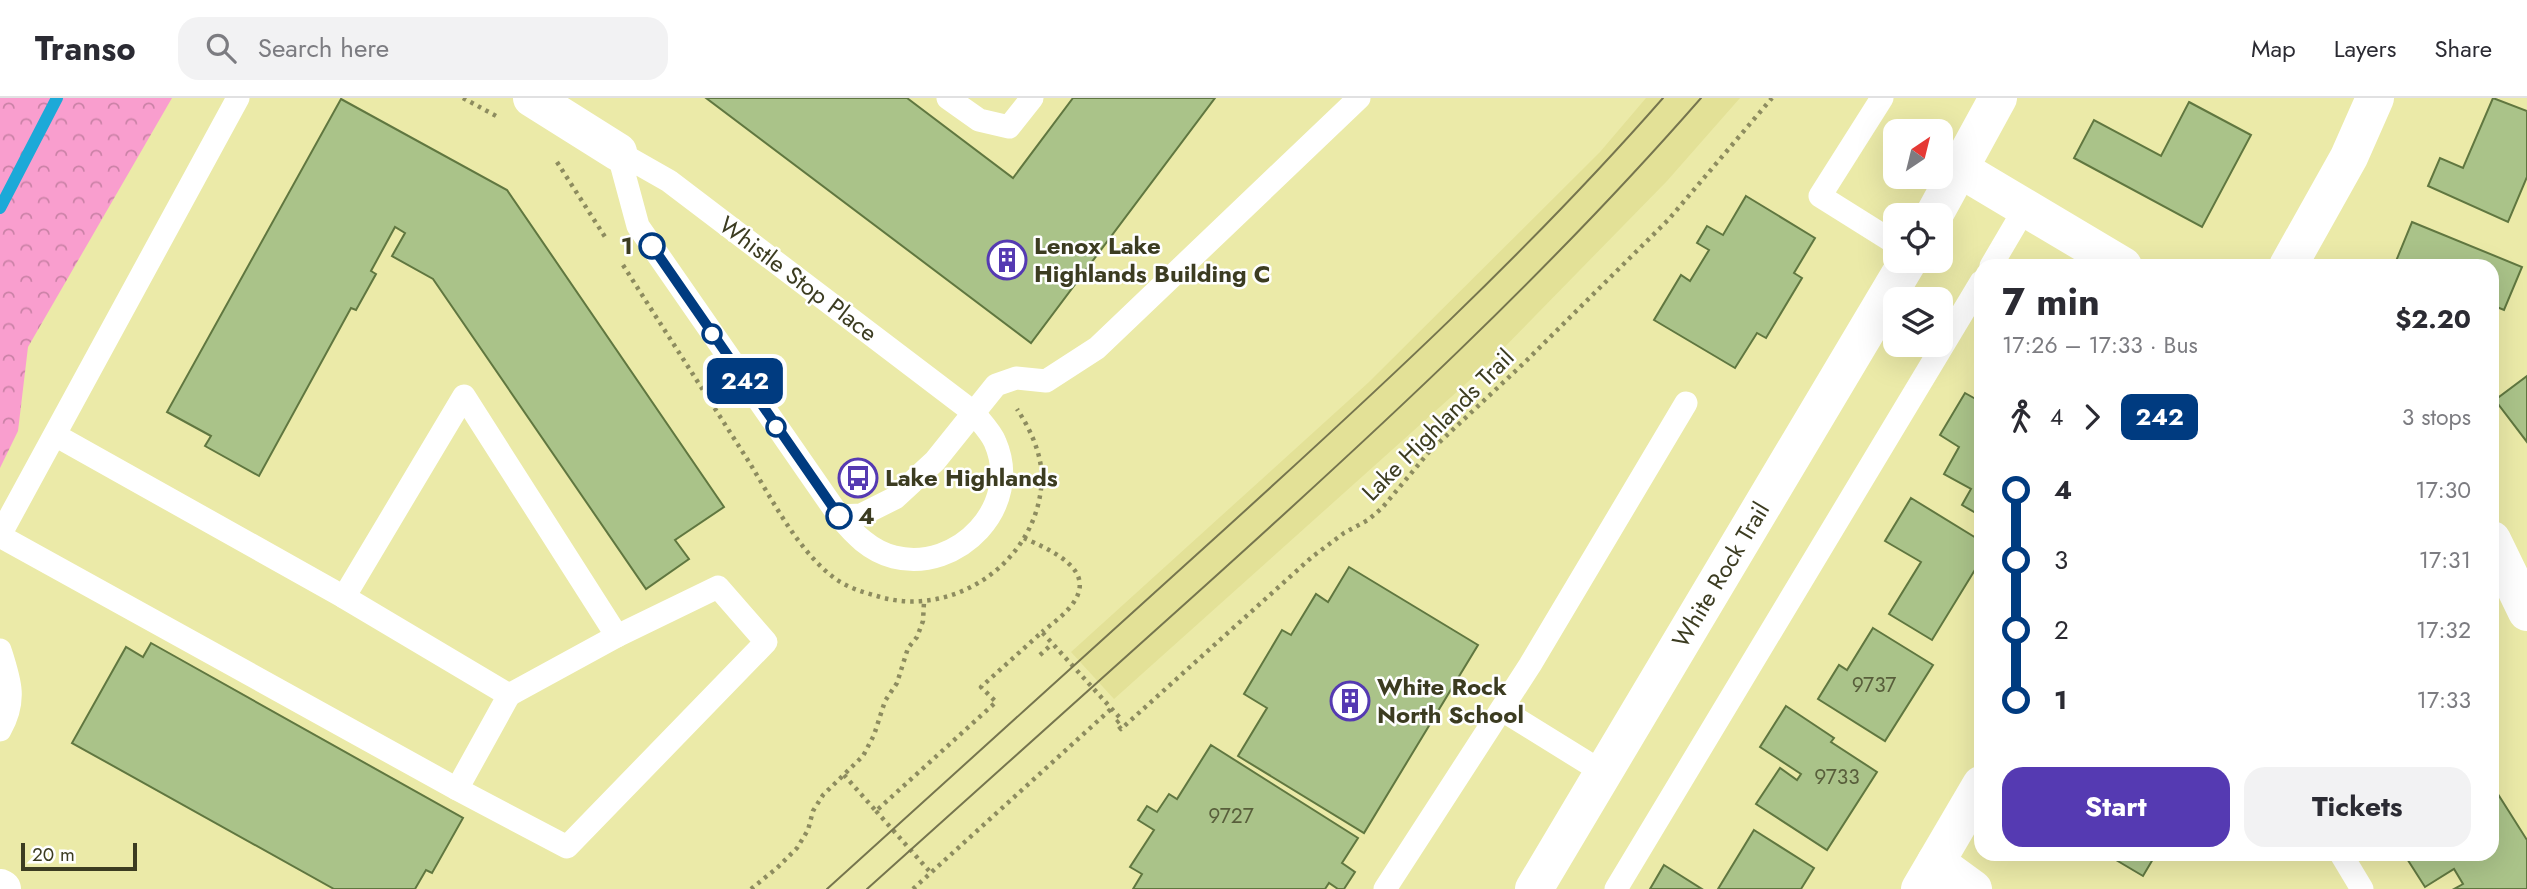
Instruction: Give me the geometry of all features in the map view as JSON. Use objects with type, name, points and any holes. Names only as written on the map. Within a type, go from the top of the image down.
[{"type":"street","name":"Whistle Stop Place","points":[[532,98],[618,152]]},
{"type":"street","points":[[1941,203],[1998,98]]},
{"type":"street","points":[[2292,259],[2349,157],[2375,98]]},
{"type":"street","points":[[1960,169],[2111,259]]},
{"type":"street","name":"White Rock Trail","points":[[1534,889],[1901,273]]},
{"type":"street","points":[[2499,554],[2527,612]]},
{"type":"street","points":[[1973,889],[1928,875],[1974,797]]},
{"type":"lane","points":[[238,98],[0,536],[457,789],[567,847],[766,642],[718,587],[617,636],[509,695],[457,789]]},
{"type":"lane","points":[[948,98],[979,120],[1009,127],[1031,98]]},
{"type":"lane","points":[[839,516],[861,515],[895,498],[935,461],[996,384],[1017,378],[1046,382],[1097,348],[1359,98]]},
{"type":"lane","points":[[1882,98],[1820,196],[1883,235]]},
{"type":"lane","name":"Whistle Stop Place","points":[[618,152],[670,181],[973,412],[995,442],[1000,463],[1000,484],[995,504],[972,539],[954,550],[914,560],[893,557],[856,537],[638,226],[618,152]]},
{"type":"lane","points":[[1994,259],[2025,208]]},
{"type":"lane","points":[[1616,889],[1974,294]]},
{"type":"lane","points":[[344,597],[464,397],[617,636]]},
{"type":"lane","points":[[1385,889],[1502,710],[1686,403]]},
{"type":"lane","points":[[54,435],[344,597],[509,695]]},
{"type":"lane","points":[[0,650],[11,684],[9,715],[0,730]]},
{"type":"lane","points":[[1502,710],[1604,773]]},
{"type":"lane","points":[[2345,861],[2362,889]]},
{"type":"path","name":"Lake Highlands Trail","points":[[1111,709],[1121,719],[1116,723],[1121,729],[1312,557],[1382,508],[1429,452],[1524,363],[1669,219],[1772,98]]},
{"type":"path","points":[[550,155],[558,162],[610,243]]},
{"type":"path","points":[[617,255],[793,532],[814,558],[833,577],[854,590],[895,602],[924,603],[923,621],[908,648],[897,683],[885,701],[874,735],[863,756],[823,795],[797,848],[751,889]]},
{"type":"path","points":[[876,811],[996,702],[981,687],[1070,608],[1076,598],[1078,576],[1071,563],[1024,538]]},
{"type":"path","points":[[913,889],[1111,709],[1042,632]]},
{"type":"path","points":[[1040,655],[1052,643]]},
{"type":"path","points":[[844,775],[930,873]]},
{"type":"shaded area","points":[[1646,98],[1740,98],[1667,181],[1489,363],[1114,699],[1071,652],[1369,382],[1600,152]]},
{"type":"green space","points":[[0,98],[172,98],[28,347],[18,431],[0,468]]},
{"type":"building","name":"Lenox Lake Highlands Building C","points":[[706,98],[907,98],[1013,178],[1073,98],[1215,98],[1031,343]]},
{"type":"building","points":[[2493,98],[2527,111],[2527,177],[2508,222],[2428,186],[2440,158],[2463,168]]},
{"type":"building","points":[[341,99],[507,190],[724,507],[675,540],[689,559],[646,589],[433,279],[392,256],[405,233],[395,227],[371,271],[376,274],[356,310],[351,308],[259,476],[205,446],[211,436],[167,412]]},
{"type":"building","points":[[2189,102],[2251,135],[2202,227],[2074,158],[2094,120],[2161,156]]},
{"type":"building","points":[[1746,196],[1815,238],[1794,273],[1802,278],[1766,338],[1757,333],[1735,368],[1654,320],[1681,275],[1690,281],[1709,250],[1697,243],[1707,226],[1723,235]]},
{"type":"building","points":[[2412,222],[2522,267],[2504,310],[2499,308],[2499,259],[2397,259]]},
{"type":"building","points":[[2527,376],[2527,442],[2499,405],[2499,397]]},
{"type":"building","points":[[1965,393],[1974,398],[1974,512],[1962,505],[1971,489],[1944,474],[1959,447],[1940,435]]},
{"type":"building","points":[[1911,498],[1974,537],[1974,571],[1932,640],[1889,614],[1921,562],[1885,541]]},
{"type":"building","name":"White Rock North School","points":[[1349,567],[1478,645],[1364,833],[1238,756],[1267,708],[1244,694],[1282,630],[1291,635],[1316,594],[1328,602]]},
{"type":"building","points":[[1873,628],[1933,665],[1885,741],[1818,699],[1839,665],[1847,670]]},
{"type":"building","points":[[151,643],[463,818],[432,873],[426,870],[415,889],[334,889],[72,743],[126,647],[143,657]]},
{"type":"building","points":[[1786,706],[1834,738],[1831,742],[1877,772],[1827,850],[1756,804],[1780,768],[1797,780],[1801,774],[1760,747]]},
{"type":"building","points":[[1211,745],[1358,838],[1342,863],[1355,872],[1344,889],[1338,889],[1329,883],[1325,889],[1133,889],[1142,874],[1130,867],[1154,830],[1138,820],[1147,806],[1157,812],[1169,794],[1177,799]]},
{"type":"building","points":[[2499,796],[2527,840],[2527,889],[2454,889],[2463,884],[2454,869],[2425,887],[2408,861],[2499,861]]},
{"type":"building","points":[[1754,830],[1814,868],[1801,889],[1718,889]]},
{"type":"building","points":[[2118,861],[2152,861],[2143,876]]},
{"type":"building","points":[[1664,865],[1702,889],[1650,889]]},
{"type":"waterway","points":[[0,208],[57,98]]},
{"type":"tram line","points":[[827,889],[1339,425],[1505,266],[1663,98]]},
{"type":"tram line","points":[[867,889],[1399,408],[1584,226],[1701,98]]},
{"type":"bus line","name":"242","points":[[652,246],[839,516]]},
{"type":"place","name":"1","points":[[652,246]]},
{"type":"place","name":"Lenox Lake Highlands Building C","points":[[1007,260]]},
{"type":"place","name":"Lake Highlands","points":[[858,478]]},
{"type":"place","name":"4","points":[[839,516]]},
{"type":"place","name":"White Rock North School","points":[[1350,701]]}]
